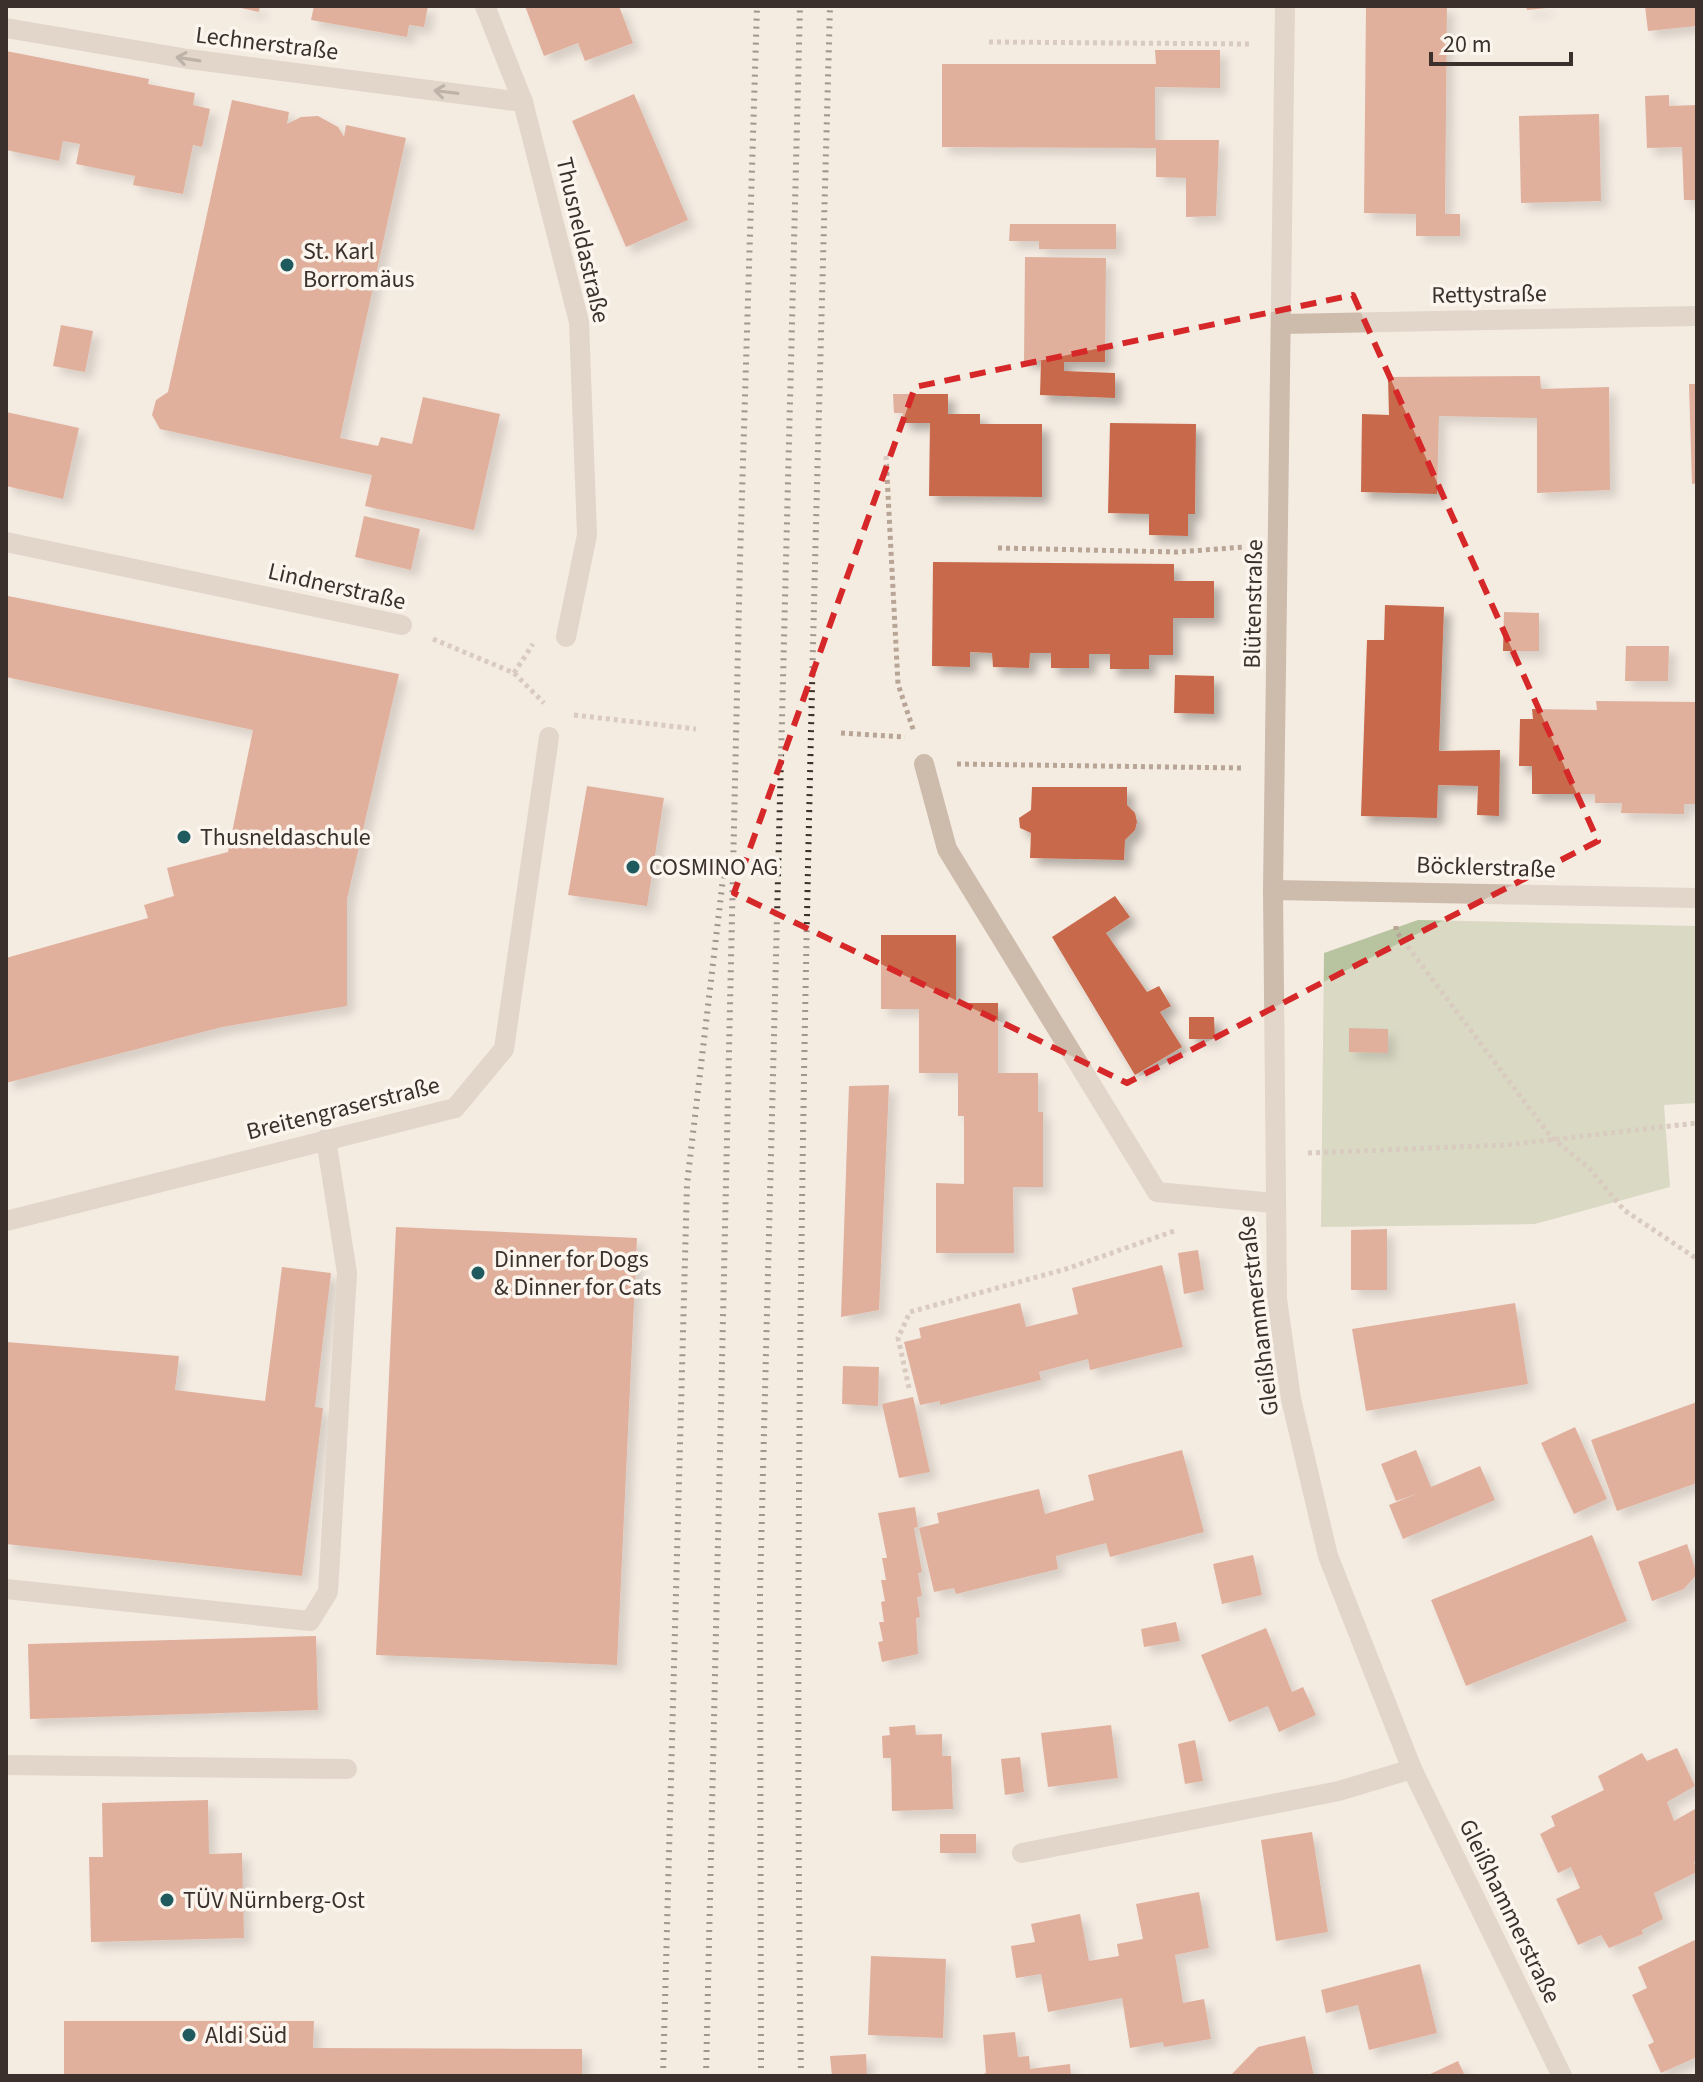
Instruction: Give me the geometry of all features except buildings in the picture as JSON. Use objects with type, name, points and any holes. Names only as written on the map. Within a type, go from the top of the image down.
[{"type":"street","name":"Thusneldastraße","points":[[485,6],[523,102],[579,322],[587,535],[566,637]]},
{"type":"street","name":"Blütenstraße","points":[[1273,1203],[1277,1154],[1273,890],[1285,6]]},
{"type":"street","name":"Lechnerstraße","points":[[6,28],[188,59],[523,102]]},
{"type":"street","name":"Rettystraße","points":[[1282,324],[1697,316]]},
{"type":"street","name":"Lindnerstraße","points":[[6,542],[402,625]]},
{"type":"street","name":"Breitengraserstraße","points":[[6,1221],[455,1108],[504,1049],[549,737]]},
{"type":"street","name":"Gleißhammerstraße","points":[[924,764],[947,849],[1157,1192],[1273,1203],[1277,1299],[1291,1399],[1328,1556],[1412,1769],[1562,2076]]},
{"type":"street","name":"Böcklerstraße","points":[[1273,890],[1697,898]]},
{"type":"street","points":[[6,1589],[310,1621],[328,1592],[347,1273],[326,1139]]},
{"type":"street","points":[[6,1765],[347,1769]]},
{"type":"street","points":[[1022,1853],[1339,1791],[1412,1769]]},
{"type":"path","points":[[989,42],[1285,44]]},
{"type":"path","points":[[886,456],[898,684],[924,764],[1277,769]]},
{"type":"path","points":[[998,548],[1177,552],[1279,544]]},
{"type":"path","name":"Lindnerstraße","points":[[402,625],[514,673],[553,712]]},
{"type":"path","points":[[567,714],[696,729]]},
{"type":"path","points":[[841,733],[905,736]]},
{"type":"path","points":[[1394,890],[1396,931],[1551,1137],[1588,1167],[1624,1210],[1697,1259]]},
{"type":"path","points":[[1277,1154],[1506,1145],[1551,1137],[1608,1135],[1697,1123]]},
{"type":"path","points":[[909,1388],[898,1338],[910,1312],[1066,1269],[1184,1227],[1190,1195]]},
{"type":"highlighted area","points":[[1353,295],[1598,841],[1127,1083],[734,893],[915,387]]},
{"type":"green space","points":[[1418,920],[1697,926],[1697,1103],[1664,1105],[1670,1187],[1535,1224],[1321,1227],[1324,953]]},
{"type":"railway","points":[[706,2076],[740,559],[757,6]]},
{"type":"railway","points":[[761,2076],[760,1590],[800,6]]},
{"type":"railway","points":[[801,2076],[801,1300],[810,782],[830,6]]},
{"type":"railway","points":[[663,2076],[687,1184],[724,870]]},
{"type":"place","name":"St. Karl Borromäus","points":[[287,265]]},
{"type":"place","name":"Thusneldaschule","points":[[184,837]]},
{"type":"place","name":"COSMINO AG","points":[[633,867]]},
{"type":"place","name":"Dinner for Dogs & Dinner for Cats","points":[[478,1273]]},
{"type":"place","name":"TÜV Nürnberg-Ost","points":[[167,1900]]},
{"type":"place","name":"Aldi Süd","points":[[189,2035]]}]
